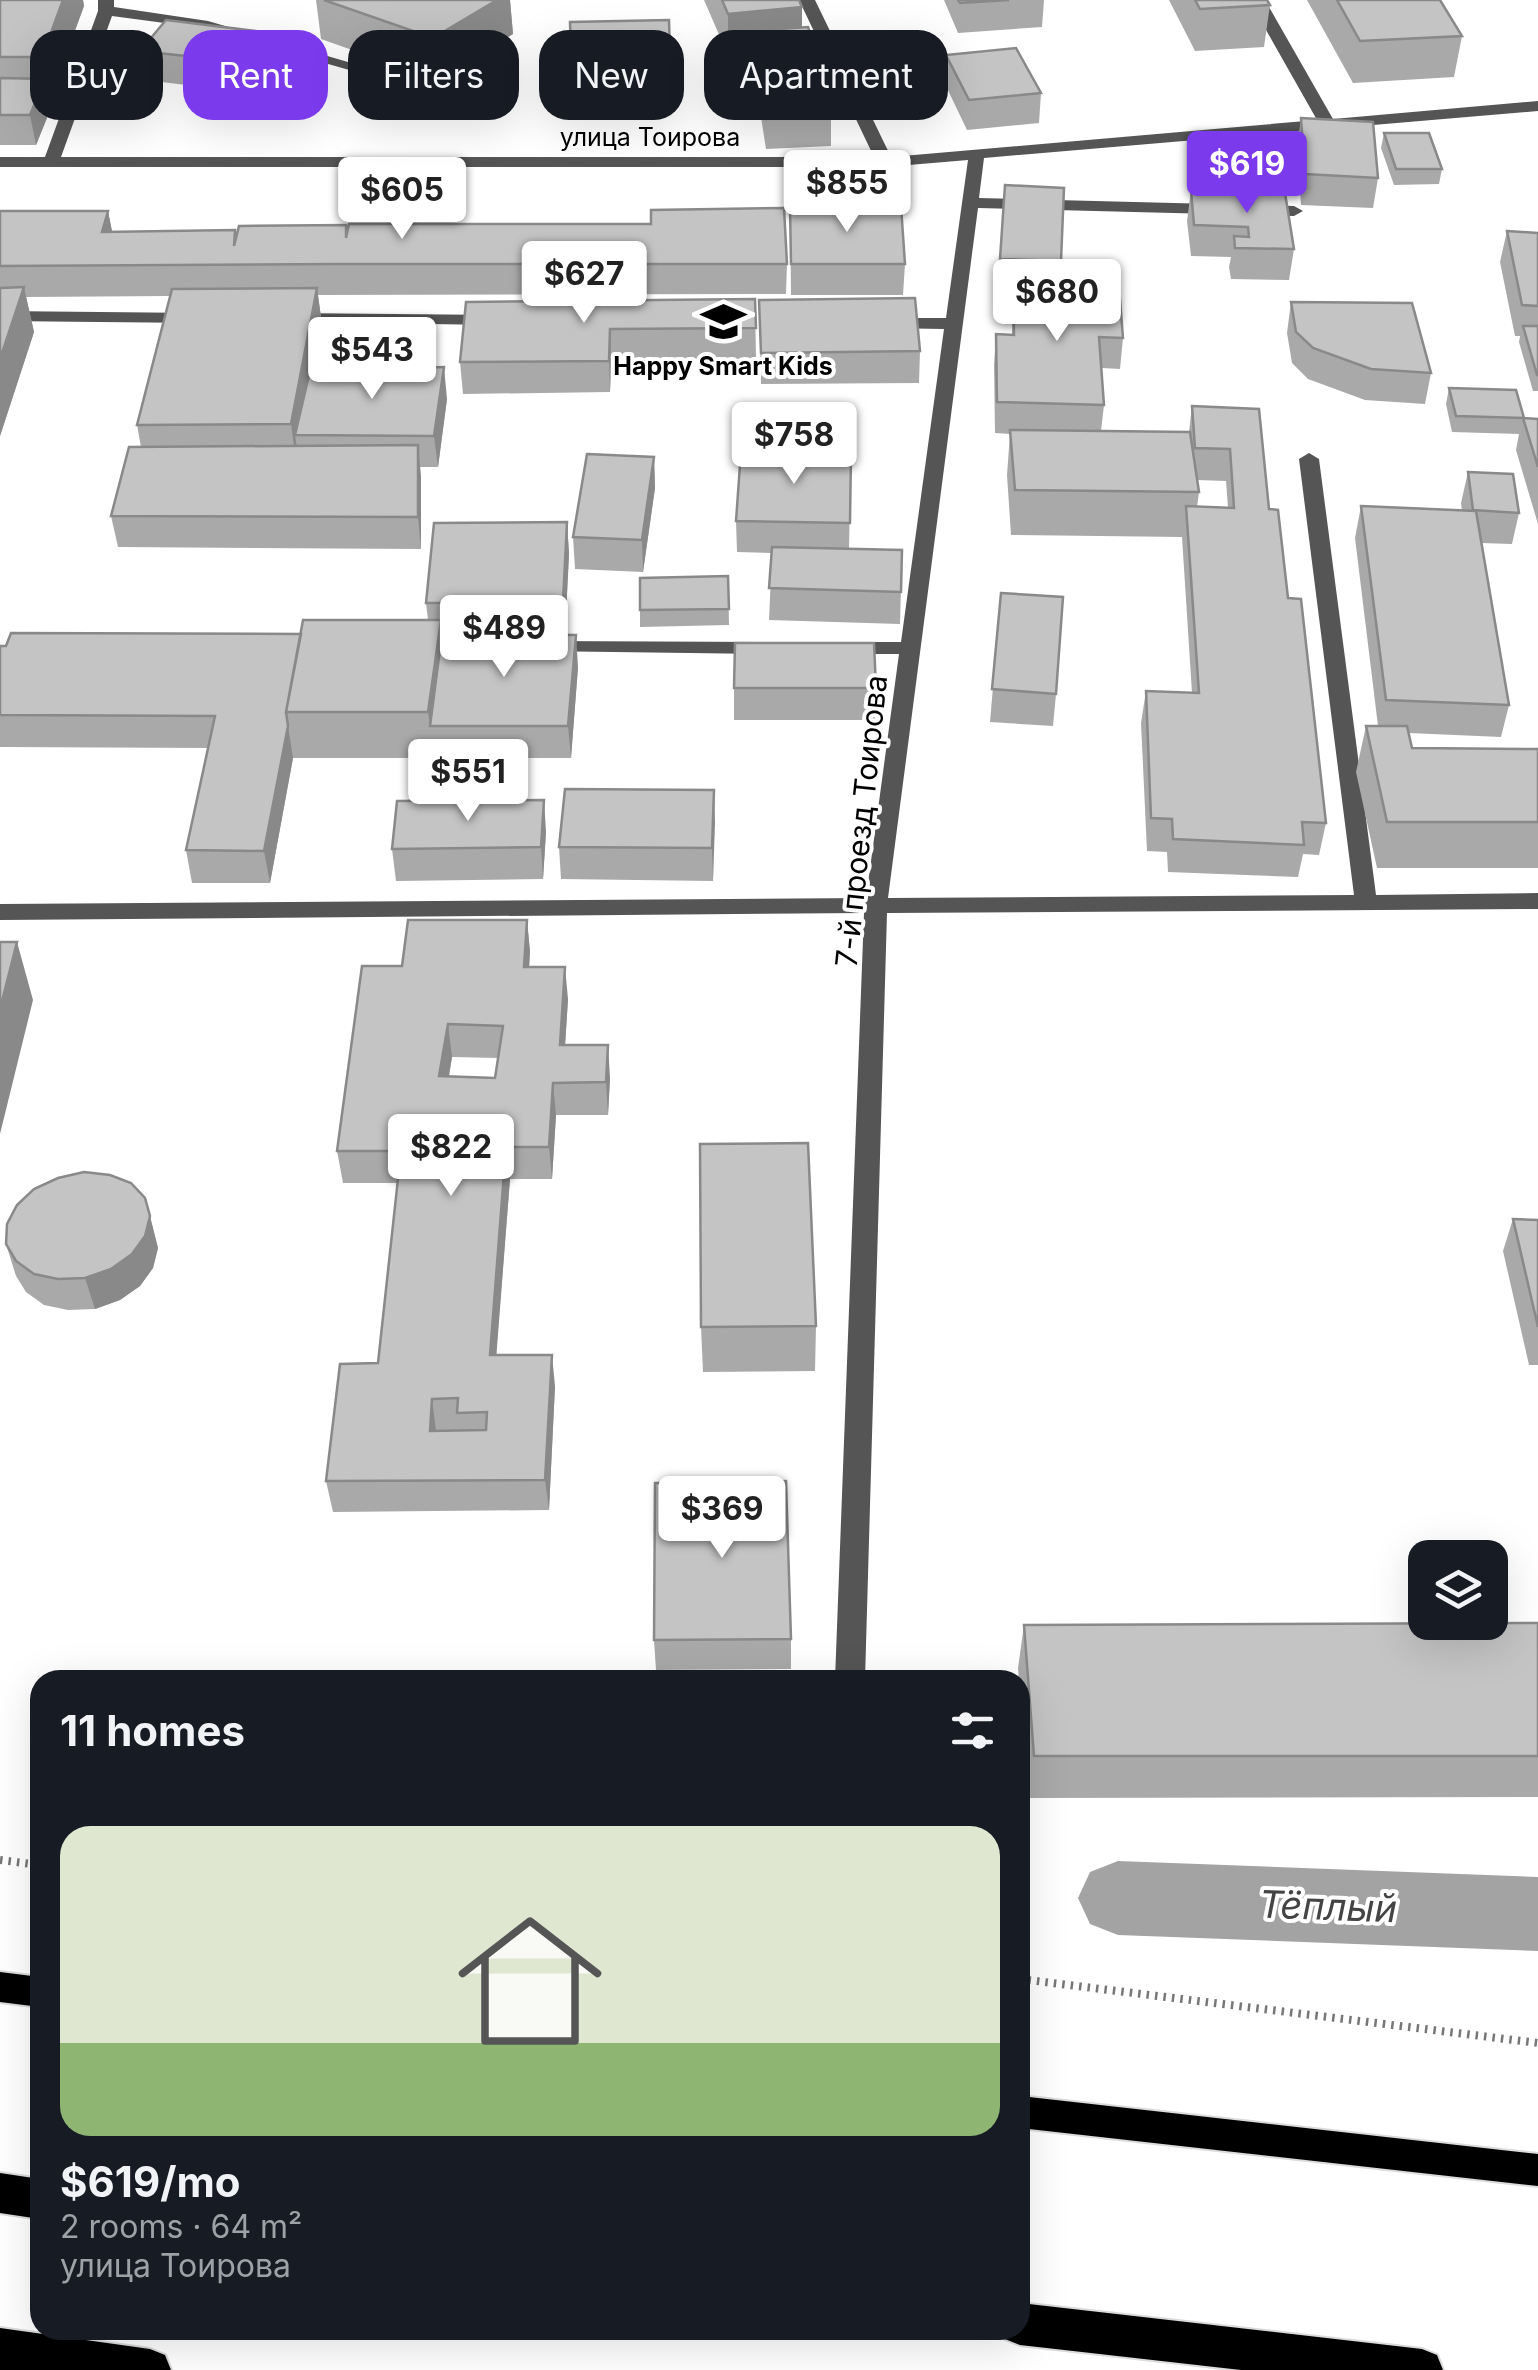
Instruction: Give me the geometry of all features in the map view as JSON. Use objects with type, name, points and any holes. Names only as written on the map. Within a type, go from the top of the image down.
[{"type":"highway","points":[[0,2193],[30,2197]]},
{"type":"highway","points":[[1030,2325],[1422,2370]]},
{"type":"highway","points":[[0,2349],[150,2370]]},
{"type":"main road","points":[[0,1987],[30,1991]]},
{"type":"main road","points":[[1030,2113],[1538,2170]]},
{"type":"street","points":[[807,0],[885,162]]},
{"type":"street","points":[[1256,0],[1326,123]]},
{"type":"street","points":[[50,163],[106,6],[202,24],[348,65]]},
{"type":"street","name":"улица Тоирова","points":[[0,162],[885,162],[1538,106]]},
{"type":"street","name":"7-й проезд Тоирова","points":[[850,1670],[876,904],[977,152]]},
{"type":"street","points":[[970,202],[1294,211]]},
{"type":"street","points":[[0,316],[215,318]]},
{"type":"street","points":[[274,318],[528,320]]},
{"type":"street","points":[[858,323],[954,324]]},
{"type":"street","points":[[1310,459],[1366,902]]},
{"type":"street","points":[[515,647],[911,648]]},
{"type":"street","points":[[0,912],[1538,901]]},
{"type":"path","points":[[0,1860],[30,1864]]},
{"type":"path","points":[[1030,1981],[1538,2043]]},
{"type":"building","points":[[0,0],[63,0],[52,30],[30,30],[30,57],[0,57]]},
{"type":"building","points":[[324,0],[497,0],[446,30],[410,30]]},
{"type":"building","points":[[722,0],[799,0],[802,7],[728,14]]},
{"type":"building","points":[[958,0],[1009,0],[960,3]]},
{"type":"building","points":[[1195,0],[1267,0],[1270,5],[1200,9]]},
{"type":"building","points":[[1337,0],[1440,0],[1462,36],[1360,41]]},
{"type":"building","points":[[166,20],[247,30],[183,30],[183,56],[163,54],[163,30],[158,30]]},
{"type":"building","points":[[669,20],[669,30],[570,30],[570,22]]},
{"type":"building","points":[[808,27],[809,30],[766,30]]},
{"type":"building","points":[[1016,48],[1041,93],[969,100],[948,55]]},
{"type":"building","points":[[0,78],[30,79],[30,115],[0,115]]},
{"type":"building","points":[[1301,118],[1373,122],[1378,178],[1305,174]]},
{"type":"building","points":[[1384,133],[1429,133],[1442,169],[1396,169]]},
{"type":"building","points":[[1005,185],[1064,188],[1061,261],[1000,259]]},
{"type":"building","points":[[1191,190],[1285,193],[1294,249],[1235,248],[1234,236],[1249,237],[1248,227],[1194,225]]},
{"type":"building","points":[[790,206],[901,206],[905,264],[791,264]]},
{"type":"building","points":[[784,208],[787,264],[0,266],[0,211],[108,211],[102,232],[235,230],[234,246],[239,226],[346,225],[346,238],[349,224],[651,224],[651,210]]},
{"type":"building","points":[[1507,231],[1538,233],[1538,306],[1522,305]]},
{"type":"building","points":[[1037,276],[1103,278],[1104,286],[1038,285]]},
{"type":"building","points":[[1013,284],[1119,287],[1123,338],[1099,337],[1104,405],[997,402],[996,334],[1014,335]]},
{"type":"building","points":[[24,287],[0,359],[0,288]]},
{"type":"building","points":[[317,288],[291,424],[137,425],[172,289]]},
{"type":"building","points":[[915,298],[920,351],[761,353],[759,300]]},
{"type":"building","points":[[755,299],[756,328],[610,329],[609,361],[460,362],[466,302]]},
{"type":"building","points":[[1291,302],[1412,303],[1431,373],[1371,369],[1313,348],[1296,332]]},
{"type":"building","points":[[1523,326],[1538,326],[1538,375],[1537,375]]},
{"type":"building","points":[[444,367],[434,436],[295,435],[310,371]]},
{"type":"building","points":[[1449,388],[1516,390],[1524,418],[1456,416]]},
{"type":"building","points":[[1192,406],[1259,409],[1269,509],[1278,510],[1288,598],[1301,599],[1326,823],[1302,822],[1304,845],[1173,839],[1172,819],[1151,818],[1146,691],[1199,693],[1186,506],[1234,508],[1230,449],[1195,448]]},
{"type":"building","points":[[1523,418],[1538,419],[1538,467]]},
{"type":"building","points":[[1010,430],[1190,432],[1199,492],[1015,490]]},
{"type":"building","points":[[418,445],[418,517],[111,516],[129,447]]},
{"type":"building","points":[[741,451],[851,453],[850,523],[736,521]]},
{"type":"building","points":[[587,454],[654,457],[642,540],[573,537]]},
{"type":"building","points":[[1468,472],[1513,474],[1519,513],[1473,510]]},
{"type":"building","points":[[1361,506],[1476,511],[1509,705],[1386,700]]},
{"type":"building","points":[[567,522],[563,602],[426,603],[434,523]]},
{"type":"building","points":[[772,547],[902,550],[901,592],[769,588]]},
{"type":"building","points":[[728,576],[729,609],[640,610],[640,578]]},
{"type":"building","points":[[1001,593],[1063,597],[1056,694],[992,689]]},
{"type":"building","points":[[303,620],[441,620],[428,712],[286,712]]},
{"type":"building","points":[[11,633],[301,634],[264,851],[186,850],[215,716],[0,715],[0,646],[6,646]]},
{"type":"building","points":[[442,634],[576,635],[568,726],[430,726]]},
{"type":"building","points":[[735,643],[874,643],[876,688],[734,688]]},
{"type":"building","points":[[1366,726],[1407,726],[1412,748],[1538,749],[1538,822],[1387,822]]},
{"type":"building","points":[[565,789],[714,790],[712,848],[559,847]]},
{"type":"building","points":[[544,800],[541,847],[392,849],[397,801]]},
{"type":"building","points":[[408,920],[527,920],[524,967],[565,967],[560,1045],[608,1045],[606,1082],[553,1083],[549,1147],[506,1147],[490,1355],[552,1355],[545,1480],[326,1481],[340,1364],[378,1363],[401,1151],[337,1151],[362,966],[402,966]],"holes":[[[448,1024],[503,1026],[495,1078],[439,1076]],[[458,1398],[457,1413],[487,1412],[486,1430],[430,1431],[432,1399]]]},
{"type":"building","points":[[0,942],[17,942],[0,1009]]},
{"type":"building","points":[[808,1143],[816,1326],[701,1327],[700,1144]]},
{"type":"building","points":[[84,1172],[110,1175],[131,1183],[145,1198],[150,1216],[145,1236],[132,1254],[111,1269],[85,1278],[58,1279],[34,1274],[16,1261],[6,1244],[7,1224],[17,1205],[34,1189]]},
{"type":"building","points":[[1513,1219],[1538,1220],[1538,1327]]},
{"type":"building","points":[[786,1481],[791,1639],[654,1640],[655,1483]]},
{"type":"building","points":[[1508,1623],[1538,1623],[1538,1756],[1034,1756],[1024,1625],[1408,1624],[1408,1640],[1508,1640]]},
{"type":"waterway","name":"Тёплый","points":[[1118,1898],[1538,1914]]},
{"type":"place","name":"Happy Smart Kids","points":[[723,322]]}]
